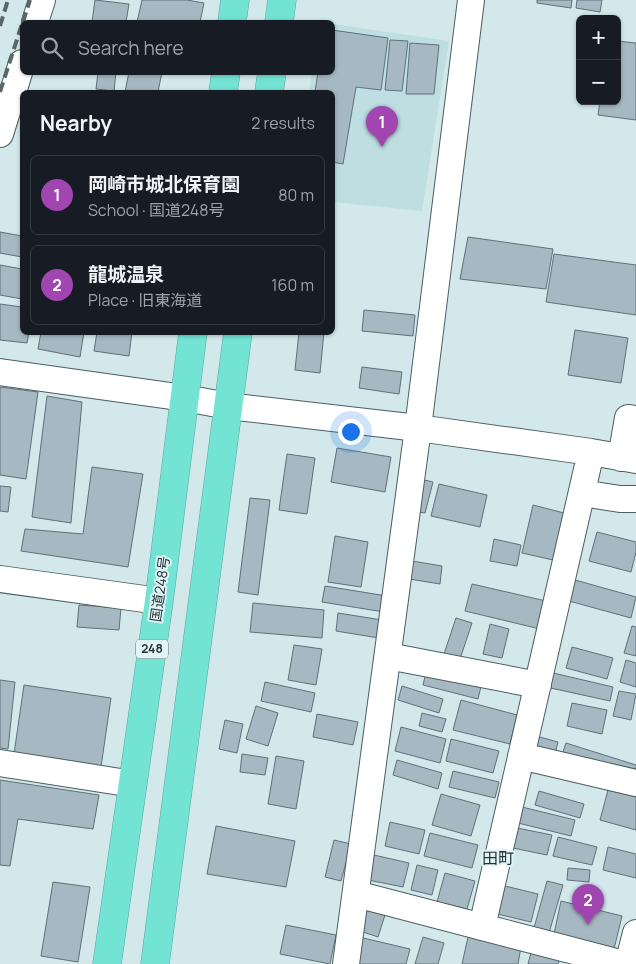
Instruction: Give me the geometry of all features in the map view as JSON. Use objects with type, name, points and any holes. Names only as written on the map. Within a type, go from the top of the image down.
[{"type":"highway","points":[[232,20],[235,0]]},
{"type":"highway","points":[[279,20],[282,0]]},
{"type":"highway","points":[[223,90],[226,75]]},
{"type":"highway","points":[[269,90],[272,75]]},
{"type":"highway","name":"国道248号","points":[[107,964],[159,601],[193,335]]},
{"type":"highway","points":[[155,964],[238,335]]},
{"type":"street","points":[[36,20],[42,0]]},
{"type":"street","points":[[346,964],[418,428],[471,0]]},
{"type":"street","points":[[0,134],[20,69]]},
{"type":"street","points":[[0,372],[185,398],[228,406],[418,428],[591,452],[628,459],[628,418],[636,419]]},
{"type":"street","points":[[482,927],[591,452]]},
{"type":"street","points":[[582,493],[620,500],[636,499]]},
{"type":"street","points":[[0,579],[159,601]]},
{"type":"street","points":[[388,656],[538,685]]},
{"type":"street","points":[[521,756],[636,783]]},
{"type":"street","points":[[0,763],[133,784]]},
{"type":"street","points":[[356,894],[626,964],[636,932]]},
{"type":"shaded area","points":[[335,24],[449,41],[422,211],[335,202],[335,90],[309,90],[312,75],[335,75]]},
{"type":"building","points":[[95,0],[129,4],[126,20],[92,20]]},
{"type":"building","points":[[142,0],[187,0],[204,3],[200,20],[137,20]]},
{"type":"building","points":[[537,0],[572,0],[571,8],[537,3]]},
{"type":"building","points":[[577,0],[602,0],[600,12],[576,8]]},
{"type":"building","points":[[335,30],[388,38],[381,90],[356,87],[343,164],[335,163],[335,90],[315,90],[318,75],[335,75]]},
{"type":"building","points":[[390,40],[408,41],[402,91],[385,90]]},
{"type":"building","points":[[621,41],[636,43],[636,120],[598,115],[599,105],[621,105]]},
{"type":"building","points":[[410,43],[439,45],[434,94],[406,94]]},
{"type":"building","points":[[98,75],[116,75],[114,90],[96,89]]},
{"type":"building","points":[[128,75],[161,75],[158,90],[125,90]]},
{"type":"building","points":[[0,232],[20,236],[20,257],[0,253]]},
{"type":"building","points":[[468,237],[553,249],[546,289],[460,279]]},
{"type":"building","points":[[554,254],[636,265],[636,315],[546,302]]},
{"type":"building","points":[[0,265],[20,269],[20,299],[0,295]]},
{"type":"building","points":[[0,304],[20,307],[20,335],[28,335],[27,343],[0,340]]},
{"type":"building","points":[[364,310],[415,315],[413,336],[362,331]]},
{"type":"building","points":[[575,330],[628,338],[621,383],[568,375]]},
{"type":"building","points":[[40,335],[84,335],[80,357],[38,349]]},
{"type":"building","points":[[97,335],[132,335],[129,356],[94,351]]},
{"type":"building","points":[[299,335],[324,335],[320,373],[295,370]]},
{"type":"building","points":[[362,367],[402,372],[399,394],[359,388]]},
{"type":"building","points":[[0,387],[38,392],[26,479],[0,475]]},
{"type":"building","points":[[47,396],[82,402],[71,523],[32,517]]},
{"type":"building","points":[[337,448],[391,457],[385,492],[331,482]]},
{"type":"building","points":[[287,454],[315,458],[307,514],[279,510]]},
{"type":"building","points":[[92,467],[143,474],[128,567],[21,551],[25,529],[83,534]]},
{"type":"building","points":[[420,479],[433,482],[425,513],[412,511]]},
{"type":"building","points":[[439,484],[487,495],[480,527],[431,516]]},
{"type":"building","points":[[0,486],[11,487],[8,512],[0,511]]},
{"type":"building","points":[[250,498],[270,500],[258,595],[238,592]]},
{"type":"building","points":[[533,505],[564,513],[553,560],[522,553]]},
{"type":"building","points":[[597,532],[636,542],[636,552],[631,572],[589,561]]},
{"type":"building","points":[[335,536],[368,542],[361,587],[328,582]]},
{"type":"building","points":[[494,539],[521,545],[517,566],[490,561]]},
{"type":"building","points":[[412,561],[442,566],[440,584],[409,579]]},
{"type":"building","points":[[575,580],[636,597],[631,618],[569,601]]},
{"type":"building","points":[[472,584],[546,601],[540,629],[465,611]]},
{"type":"building","points":[[325,586],[387,596],[384,612],[322,602]]},
{"type":"building","points":[[253,603],[324,610],[322,638],[250,632]]},
{"type":"building","points":[[79,605],[121,608],[119,630],[77,627]]},
{"type":"building","points":[[338,613],[382,620],[379,638],[336,631]]},
{"type":"building","points":[[456,618],[472,623],[460,659],[444,654]]},
{"type":"building","points":[[490,624],[509,629],[502,658],[483,654]]},
{"type":"building","points":[[632,626],[636,627],[636,656],[624,653]]},
{"type":"building","points":[[294,645],[322,649],[316,685],[288,680]]},
{"type":"building","points":[[572,647],[613,658],[607,679],[566,668]]},
{"type":"building","points":[[626,660],[636,663],[636,687],[620,682]]},
{"type":"building","points":[[427,668],[482,682],[478,699],[423,685]]},
{"type":"building","points":[[549,672],[613,687],[610,701],[546,687]]},
{"type":"building","points":[[0,680],[15,682],[8,749],[0,748]]},
{"type":"building","points":[[265,682],[315,693],[311,712],[261,701]]},
{"type":"building","points":[[24,685],[111,698],[101,767],[14,754]]},
{"type":"building","points":[[402,686],[443,699],[439,713],[398,700]]},
{"type":"building","points":[[619,691],[636,694],[631,720],[613,716]]},
{"type":"building","points":[[461,700],[517,715],[510,744],[453,730]]},
{"type":"building","points":[[572,703],[607,710],[602,734],[567,726]]},
{"type":"building","points":[[256,706],[278,713],[268,746],[246,739]]},
{"type":"building","points":[[422,713],[446,719],[442,732],[419,726]]},
{"type":"building","points":[[317,714],[358,722],[353,745],[313,737]]},
{"type":"building","points":[[225,720],[243,724],[237,753],[219,749]]},
{"type":"building","points":[[401,727],[446,739],[440,763],[395,751]]},
{"type":"building","points":[[536,736],[558,742],[554,758],[532,752]]},
{"type":"building","points":[[451,739],[499,751],[493,773],[446,761]]},
{"type":"building","points":[[566,743],[636,765],[636,781],[561,758]]},
{"type":"building","points":[[242,754],[268,758],[265,775],[240,772]]},
{"type":"building","points":[[276,756],[304,761],[296,809],[268,804]]},
{"type":"building","points":[[397,760],[442,773],[438,789],[393,775]]},
{"type":"building","points":[[453,771],[499,782],[495,798],[449,787]]},
{"type":"building","points":[[0,780],[99,795],[93,829],[18,819],[10,866],[0,865]]},
{"type":"building","points":[[608,790],[636,797],[636,830],[600,820]]},
{"type":"building","points":[[539,791],[584,804],[580,818],[535,805]]},
{"type":"building","points":[[441,794],[480,805],[471,836],[432,825]]},
{"type":"building","points":[[518,806],[575,820],[571,836],[514,822]]},
{"type":"building","points":[[390,822],[425,830],[419,854],[385,846]]},
{"type":"building","points":[[216,826],[295,841],[286,887],[207,874]]},
{"type":"building","points":[[512,827],[552,835],[547,855],[508,847]]},
{"type":"building","points":[[430,833],[478,845],[472,868],[424,856]]},
{"type":"building","points":[[558,837],[597,847],[592,865],[553,856]]},
{"type":"building","points":[[334,840],[351,844],[341,881],[325,877]]},
{"type":"building","points":[[608,847],[636,854],[636,878],[603,870]]},
{"type":"building","points":[[374,855],[409,863],[403,887],[368,880]]},
{"type":"building","points":[[417,865],[438,870],[432,895],[411,890]]},
{"type":"building","points":[[568,868],[590,870],[589,882],[567,880]]},
{"type":"building","points":[[445,873],[475,881],[467,909],[437,902]]},
{"type":"building","points":[[547,881],[563,885],[549,933],[534,928]]},
{"type":"building","points":[[53,882],[90,887],[78,962],[41,956]]},
{"type":"building","points":[[501,885],[538,894],[531,922],[493,913]]},
{"type":"building","points":[[561,901],[622,916],[614,949],[554,934]]},
{"type":"building","points":[[363,908],[385,915],[378,937],[357,930]]},
{"type":"building","points":[[286,925],[336,935],[330,964],[280,954]]},
{"type":"building","points":[[359,937],[410,949],[406,964],[353,964]]},
{"type":"building","points":[[423,937],[444,943],[438,964],[415,964]]},
{"type":"building","points":[[468,937],[521,947],[518,964],[462,964]]},
{"type":"building","points":[[532,949],[561,956],[558,964],[528,964]]},
{"type":"railway","points":[[0,26],[8,0]]},
{"type":"railway","points":[[24,20],[30,0]]},
{"type":"railway","points":[[0,92],[20,30]]},
{"type":"place","name":"岡崎市城北保育園","points":[[382,147]]},
{"type":"place","name":"龍城温泉","points":[[588,925]]},
{"type":"district","name":"田町","points":[[498,858]]}]
